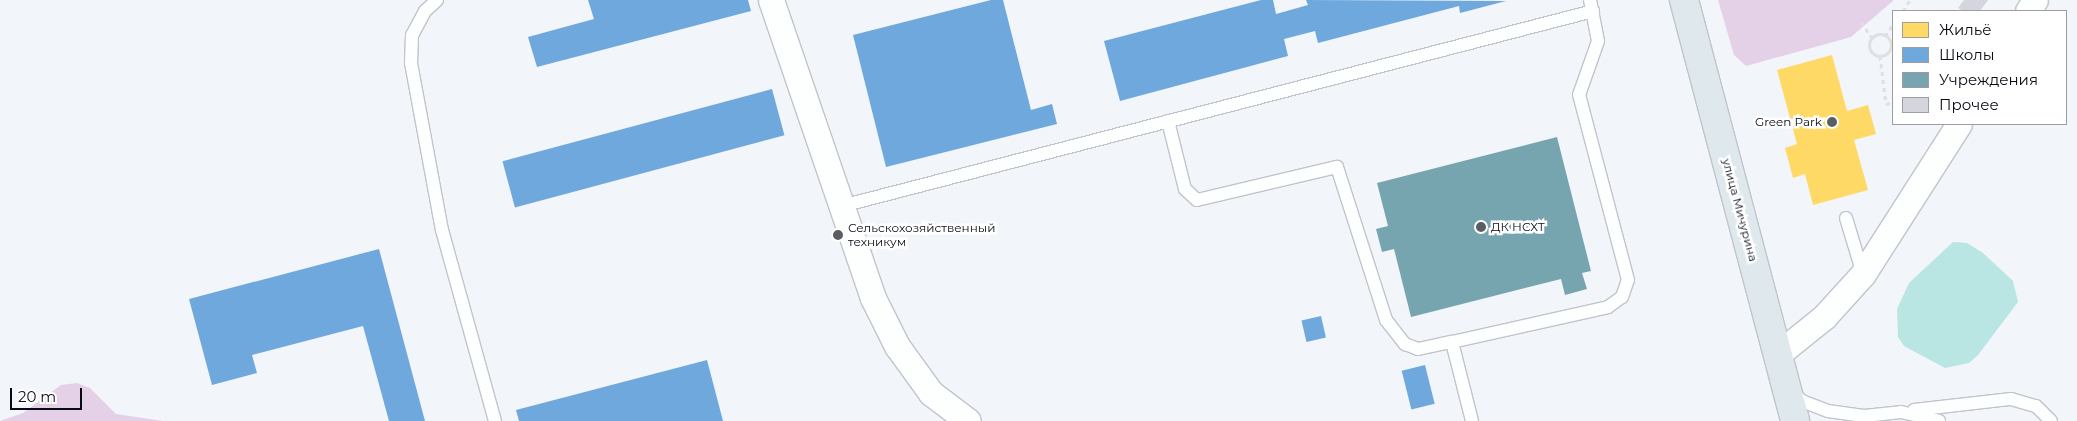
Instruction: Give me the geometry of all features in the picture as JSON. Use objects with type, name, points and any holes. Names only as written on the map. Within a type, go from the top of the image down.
[{"type":"main road","name":"улица Мичурина","points":[[1684,0],[1781,366],[1791,420]]},
{"type":"street","points":[[771,0],[838,207],[897,346],[931,393],[968,421]]},
{"type":"street","points":[[1781,366],[1863,274],[1958,125]]},
{"type":"lane","points":[[437,0],[425,11],[412,36],[410,63],[442,230],[495,421]]},
{"type":"lane","points":[[838,207],[1168,121],[1591,6],[1598,41],[1579,95],[1628,280],[1622,297],[1608,306],[1418,348],[1395,335],[1386,320],[1337,166],[1197,200],[1185,189],[1168,121]]},
{"type":"lane","points":[[1846,218],[1863,274]]},
{"type":"lane","points":[[1452,342],[1472,421]]},
{"type":"lane","points":[[1781,366],[1796,396],[1815,408],[1864,416]]},
{"type":"lane","points":[[1851,421],[1864,416],[2011,399],[2036,406],[2051,421]]},
{"type":"lane","points":[[1901,412],[1939,421]]},
{"type":"path","points":[[1861,22],[1872,38],[1870,47],[1880,56],[1886,104],[1892,102]]},
{"type":"path","points":[[1872,38],[1885,36],[1892,26]]},
{"type":"path","points":[[1880,56],[1891,48],[1885,36]]},
{"type":"shaded area","points":[[1718,0],[1894,0],[1851,37],[1746,66],[1734,55]]},
{"type":"shaded area","points":[[1953,242],[1967,243],[1983,253],[2013,281],[2018,302],[1978,355],[1969,363],[1945,368],[1904,346],[1898,337],[1897,309],[1909,283]]},
{"type":"shaded area","points":[[77,383],[90,388],[116,414],[163,421],[0,421],[23,413],[61,385]]},
{"type":"building: Жильё","name":"Green Park","points":[[1832,55],[1847,111],[1868,105],[1876,134],[1854,140],[1868,190],[1813,205],[1805,174],[1793,178],[1785,148],[1797,144],[1777,70]]},
{"type":"building: Школы","points":[[588,0],[748,0],[751,11],[537,67],[528,37],[594,19]]},
{"type":"building: Школы","points":[[991,0],[1003,0],[1031,110],[1052,104],[1057,124],[886,167],[853,35]]},
{"type":"building: Школы","points":[[1261,0],[1273,0],[1276,14],[1308,5],[1306,0],[1506,1],[1460,13],[1459,6],[1318,43],[1315,31],[1284,39],[1288,56],[1120,101],[1104,41]]},
{"type":"building: Школы","points":[[772,89],[784,135],[515,208],[503,161]]},
{"type":"building: Школы","points":[[379,249],[425,421],[389,421],[363,326],[252,355],[257,373],[212,385],[189,299]]},
{"type":"building: Школы","points":[[1321,316],[1326,337],[1306,342],[1302,320]]},
{"type":"building: Школы","points":[[707,360],[723,421],[519,421],[516,410]]},
{"type":"building: Школы","points":[[1425,365],[1435,404],[1411,410],[1402,371]]},
{"type":"building: Учреждения","name":"ДК НСХТ","points":[[1557,137],[1591,271],[1582,273],[1587,289],[1565,295],[1561,279],[1411,317],[1394,249],[1382,252],[1376,229],[1388,226],[1377,183]]},
{"type":"building: Прочее","points":[[1964,0],[1988,0],[1981,10],[1961,10],[1958,8]]},
{"type":"place","name":"Green Park","points":[[1832,122]]},
{"type":"place","name":"ДК НСХТ","points":[[1481,227]]},
{"type":"place","name":"Сельскохозяйственный техникум","points":[[838,235]]}]
